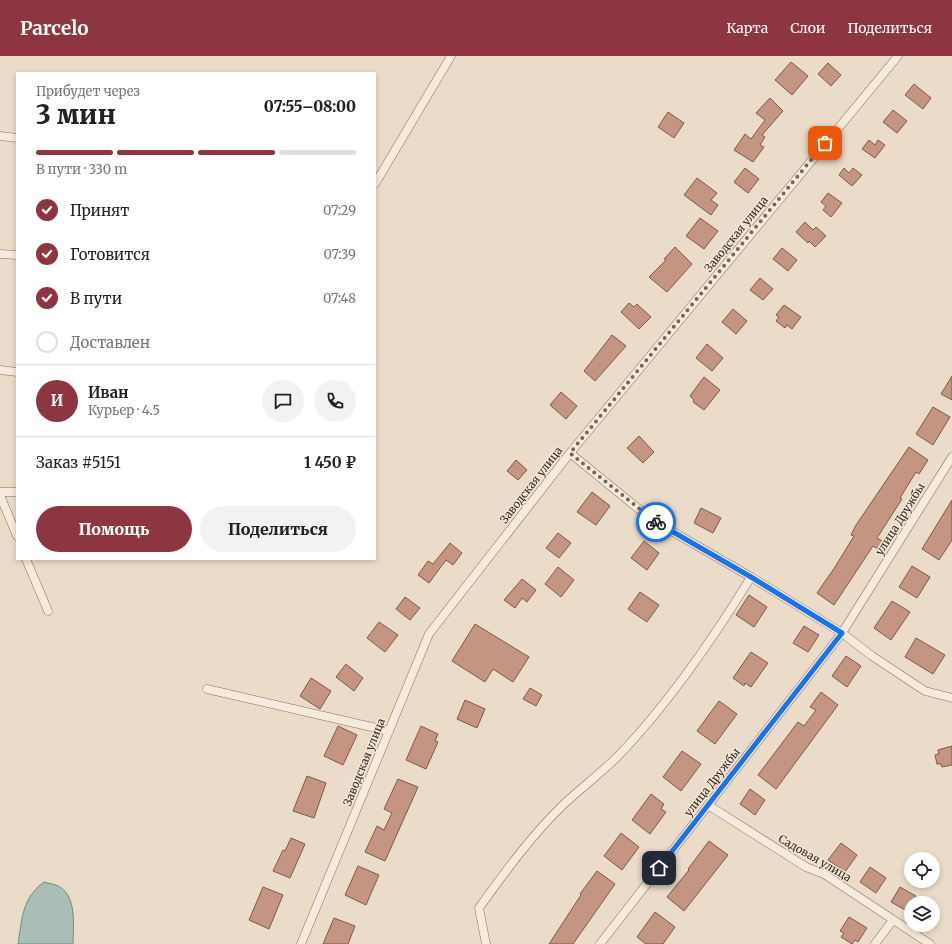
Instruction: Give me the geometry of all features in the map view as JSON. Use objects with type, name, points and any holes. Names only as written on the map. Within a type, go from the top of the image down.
[{"type":"street","points":[[376,182],[451,56]]},
{"type":"street","name":"Заводская улица","points":[[301,944],[429,634],[570,453],[898,56]]},
{"type":"street","points":[[0,136],[16,138]]},
{"type":"street","points":[[376,168],[384,169]]},
{"type":"street","points":[[0,254],[16,255]]},
{"type":"street","points":[[0,370],[16,372]]},
{"type":"street","points":[[570,453],[651,519],[751,577],[842,633],[872,656],[925,691],[952,698]]},
{"type":"street","name":"улица Дружбы","points":[[600,944],[842,633],[952,457]]},
{"type":"street","points":[[16,492],[0,494],[16,534]]},
{"type":"street","points":[[26,560],[48,611]]},
{"type":"street","points":[[486,944],[478,908],[517,857],[562,806],[621,753],[683,680],[722,625],[751,577]]},
{"type":"street","points":[[207,689],[389,731]]},
{"type":"street","name":"Садовая улица","points":[[708,805],[806,867],[824,874],[930,944]]},
{"type":"street","points":[[875,944],[893,920]]},
{"type":"shaded area","points":[[44,882],[56,885],[63,889],[68,895],[73,911],[73,944],[18,944],[22,918],[27,902],[31,895]]},
{"type":"building","points":[[791,62],[808,76],[792,95],[775,80]]},
{"type":"building","points":[[828,63],[841,75],[831,86],[818,74]]},
{"type":"building","points":[[914,84],[931,98],[923,109],[905,95]]},
{"type":"building","points":[[770,98],[783,111],[762,135],[765,137],[760,145],[764,147],[753,162],[734,150],[745,134],[751,139],[765,120],[756,113]]},
{"type":"building","points":[[893,110],[907,121],[897,133],[883,122]]},
{"type":"building","points":[[668,112],[684,123],[674,138],[658,127]]},
{"type":"building","points":[[869,140],[875,145],[878,140],[885,145],[875,158],[862,149]]},
{"type":"building","points":[[745,168],[759,179],[748,193],[734,182]]},
{"type":"building","points":[[844,168],[849,173],[853,168],[862,175],[852,186],[839,175]]},
{"type":"building","points":[[697,178],[717,193],[711,200],[718,205],[711,215],[684,195]]},
{"type":"building","points":[[828,193],[842,203],[831,217],[823,210],[826,206],[821,202]]},
{"type":"building","points":[[700,218],[718,231],[704,249],[686,236]]},
{"type":"building","points":[[805,222],[813,230],[816,227],[826,236],[815,247],[796,232]]},
{"type":"building","points":[[675,247],[692,264],[667,292],[649,277],[666,260],[664,259]]},
{"type":"building","points":[[782,248],[797,260],[788,271],[773,259]]},
{"type":"building","points":[[760,278],[773,289],[763,300],[750,290]]},
{"type":"building","points":[[629,303],[634,307],[637,304],[651,317],[639,329],[621,312]]},
{"type":"building","points":[[784,305],[801,317],[792,329],[787,325],[785,328],[776,321],[779,317],[776,315]]},
{"type":"building","points":[[733,309],[747,321],[736,334],[722,322]]},
{"type":"building","points":[[612,335],[626,346],[595,381],[584,371]]},
{"type":"building","points":[[707,344],[723,358],[712,371],[696,358]]},
{"type":"building","points":[[952,376],[952,400],[941,394]]},
{"type":"building","points":[[704,377],[720,390],[704,410],[693,402],[694,400],[690,396]]},
{"type":"building","points":[[561,392],[577,406],[566,419],[550,405]]},
{"type":"building","points":[[933,407],[950,417],[933,445],[916,434]]},
{"type":"building","points":[[639,436],[654,452],[643,463],[627,448]]},
{"type":"building","points":[[909,447],[928,460],[919,474],[916,472],[900,498],[902,499],[877,538],[887,544],[882,551],[873,546],[834,605],[817,593],[854,536],[851,535],[856,525]]},
{"type":"building","points":[[516,460],[527,470],[518,480],[507,471]]},
{"type":"building","points":[[592,492],[610,506],[596,525],[577,512]]},
{"type":"building","points":[[952,500],[952,540],[939,560],[922,549]]},
{"type":"building","points":[[701,508],[721,518],[713,533],[694,523]]},
{"type":"building","points":[[558,533],[571,543],[559,558],[546,548]]},
{"type":"building","points":[[644,541],[659,553],[647,570],[631,558]]},
{"type":"building","points":[[450,543],[462,553],[453,565],[446,560],[429,583],[418,575],[428,561],[433,564]]},
{"type":"building","points":[[912,566],[930,577],[917,598],[899,587]]},
{"type":"building","points":[[558,567],[574,580],[561,597],[545,584]]},
{"type":"building","points":[[522,579],[536,590],[527,602],[522,598],[515,608],[504,600]]},
{"type":"building","points":[[640,592],[659,605],[647,622],[628,609]]},
{"type":"building","points":[[749,595],[767,607],[754,627],[736,615]]},
{"type":"building","points":[[405,597],[420,608],[410,620],[396,609]]},
{"type":"building","points":[[892,601],[910,612],[891,640],[874,628]]},
{"type":"building","points":[[379,622],[398,635],[385,652],[367,638]]},
{"type":"building","points":[[475,624],[529,657],[513,682],[493,669],[485,682],[452,661]]},
{"type":"building","points":[[804,626],[819,635],[808,652],[793,643]]},
{"type":"building","points":[[916,638],[945,655],[933,674],[905,657]]},
{"type":"building","points":[[751,652],[768,663],[751,687],[745,683],[744,686],[733,678]]},
{"type":"building","points":[[846,656],[861,666],[847,687],[832,676]]},
{"type":"building","points":[[346,664],[363,678],[354,691],[336,677]]},
{"type":"building","points":[[311,678],[331,691],[320,709],[300,696]]},
{"type":"building","points":[[530,688],[542,695],[536,706],[523,699]]},
{"type":"building","points":[[821,692],[838,705],[776,789],[758,775],[798,722],[804,726],[816,710],[810,707]]},
{"type":"building","points":[[465,700],[485,709],[477,728],[457,719]]},
{"type":"building","points":[[719,701],[737,714],[715,744],[697,731]]},
{"type":"building","points":[[338,726],[357,735],[343,765],[324,756]]},
{"type":"building","points":[[421,726],[438,734],[435,741],[438,742],[426,769],[406,760]]},
{"type":"building","points":[[952,746],[952,765],[942,767],[941,764],[937,764],[935,755],[939,754],[938,750]]},
{"type":"building","points":[[682,751],[701,764],[681,791],[663,777]]},
{"type":"building","points":[[307,776],[326,783],[314,818],[293,811]]},
{"type":"building","points":[[398,779],[418,787],[385,861],[365,852],[377,826],[384,830],[392,813],[384,809]]},
{"type":"building","points":[[750,789],[765,800],[755,815],[740,804]]},
{"type":"building","points":[[651,794],[664,804],[661,809],[666,812],[650,834],[632,820]]},
{"type":"building","points":[[621,833],[639,847],[622,870],[604,856]]},
{"type":"building","points":[[291,838],[305,844],[290,878],[273,871],[283,850],[285,851]]},
{"type":"building","points":[[709,841],[728,855],[684,911],[667,897],[689,870],[688,869]]},
{"type":"building","points":[[841,843],[857,855],[845,872],[828,860]]},
{"type":"building","points":[[358,866],[379,875],[366,905],[345,895]]},
{"type":"building","points":[[870,867],[886,878],[876,893],[860,882]]},
{"type":"building","points":[[597,871],[615,884],[573,944],[549,944],[581,895],[580,894]]},
{"type":"building","points":[[263,887],[283,895],[269,929],[249,920]]},
{"type":"building","points":[[900,887],[916,896],[904,896],[904,909],[891,902]]},
{"type":"building","points":[[655,912],[675,927],[663,944],[646,944],[637,937]]},
{"type":"building","points":[[849,917],[867,928],[858,942],[855,940],[852,944],[841,937],[844,933],[840,931]]},
{"type":"building","points":[[334,918],[355,926],[348,944],[323,944]]},
{"type":"way so far","points":[[656,522],[570,453],[825,143]]},
{"type":"route","points":[[656,522],[751,577],[842,633],[659,868]]}]
